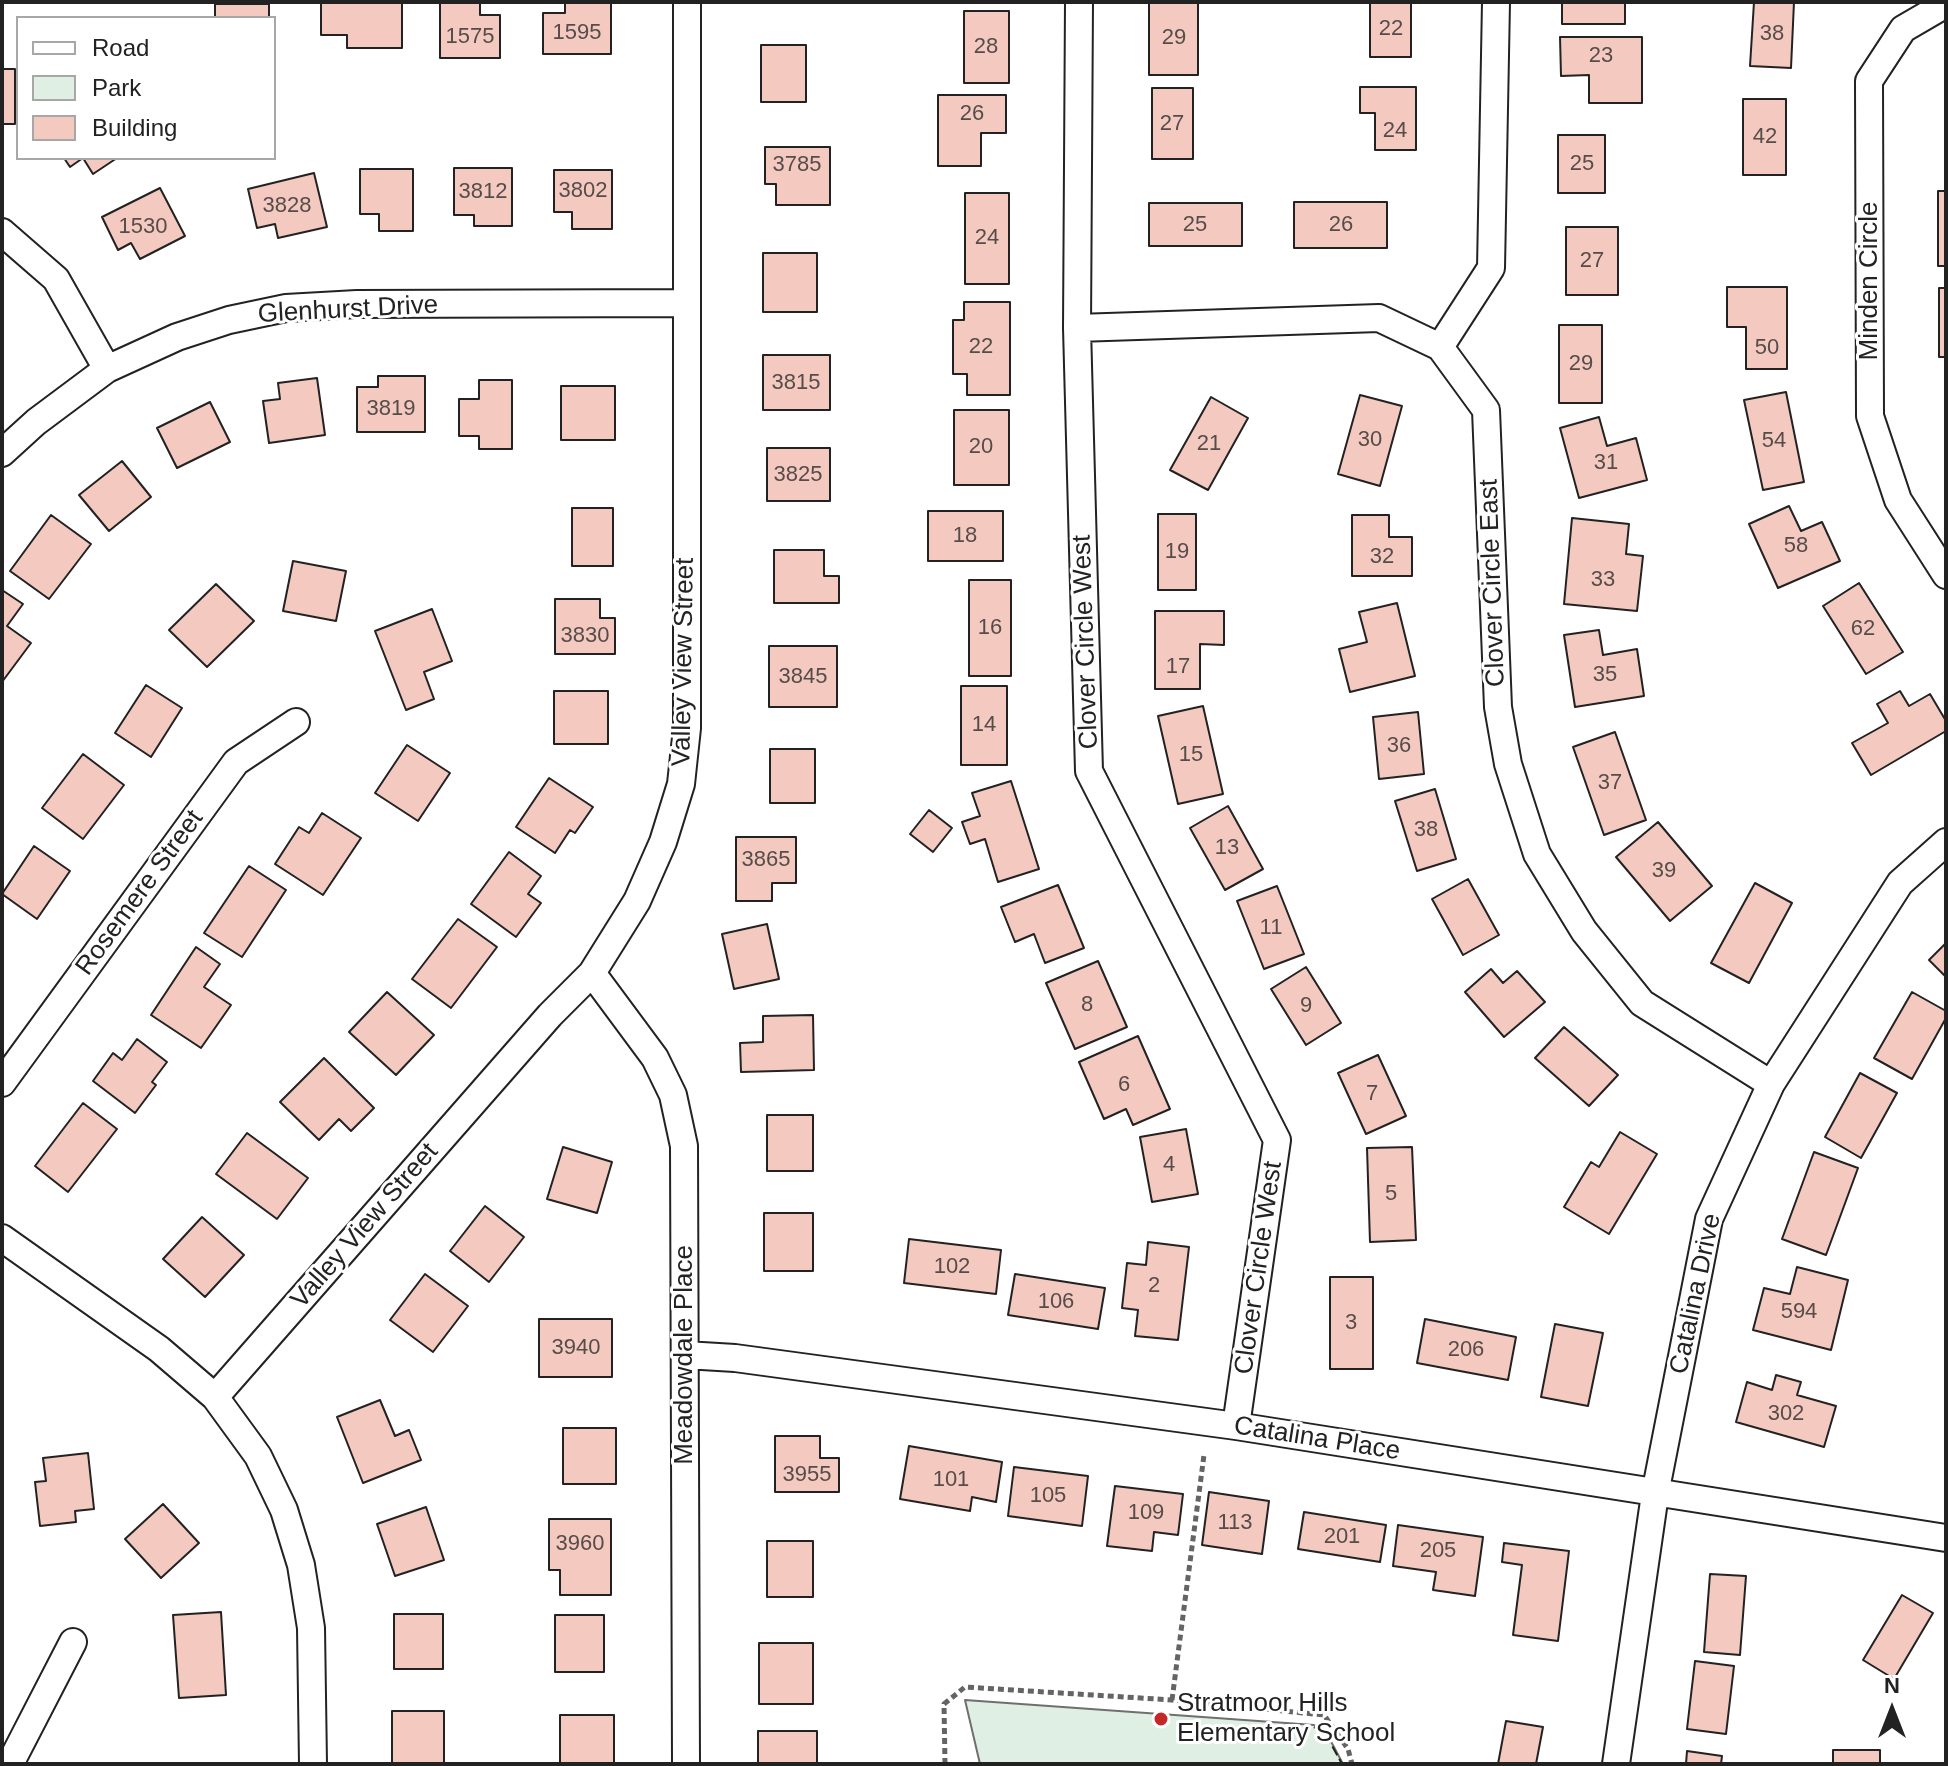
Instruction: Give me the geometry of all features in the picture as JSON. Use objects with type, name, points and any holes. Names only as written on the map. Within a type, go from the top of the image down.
[{"type":"street","name":"Valley View Street","points":[[215,1397],[550,1015],[592,973],[637,901],[663,842],[681,784],[687,728],[687,2]]},
{"type":"street","name":"Clover Circle West","points":[[1079,2],[1077,328],[1089,771],[1277,1140],[1236,1426]]},
{"type":"street","points":[[1077,328],[1379,318],[1440,347],[1491,268],[1496,2]]},
{"type":"street","name":"Minden Circle","points":[[1946,4],[1903,29],[1869,81],[1870,416],[1898,500],[1946,575]]},
{"type":"street","points":[[2,232],[56,279],[107,369]]},
{"type":"street","name":"Glenhurst Drive","points":[[2,453],[36,422],[107,369],[177,337],[229,320],[286,308],[373,304],[686,303]]},
{"type":"street","name":"Clover Circle East","points":[[1440,347],[1486,410],[1498,707],[1508,764],[1537,854],[1584,931],[1642,1003],[1771,1084]]},
{"type":"street","name":"Rosemere Street","points":[[2,1083],[236,762],[296,722]]},
{"type":"street","name":"Catalina Drive","points":[[1616,1764],[1655,1494],[1709,1219],[1771,1084],[1900,883],[1946,842]]},
{"type":"street","name":"Meadowdale Place","points":[[592,973],[655,1058],[673,1095],[684,1146],[686,1764]]},
{"type":"street","points":[[2,1238],[159,1349],[215,1397],[258,1456],[284,1510],[301,1565],[311,1628],[313,1764]]},
{"type":"street","name":"Catalina Place","points":[[685,1355],[735,1358],[1236,1426],[1946,1538]]},
{"type":"street","points":[[10,1764],[73,1642]]},
{"type":"path","points":[[1172,1700],[1204,1455]]},
{"type":"path","points":[[945,1764],[944,1704],[965,1687],[1172,1700],[1324,1715],[1348,1749],[1352,1764]]},
{"type":"green space","points":[[965,1700],[1314,1725],[1326,1732],[1343,1764],[980,1764]]},
{"type":"building","points":[[321,2],[402,2],[402,48],[347,48],[347,35],[321,35]]},
{"type":"building","points":[[440,2],[480,2],[480,15],[500,15],[500,58],[440,58]]},
{"type":"building","points":[[565,2],[611,2],[611,54],[543,54],[543,13],[565,13]]},
{"type":"building","points":[[1149,2],[1198,2],[1198,75],[1149,75]]},
{"type":"building","points":[[1370,2],[1411,2],[1411,57],[1370,57]]},
{"type":"building","points":[[1562,2],[1625,2],[1625,24],[1562,24]]},
{"type":"building","points":[[1754,2],[1794,2],[1791,68],[1750,66]]},
{"type":"building","points":[[215,4],[269,4],[269,16],[215,16]]},
{"type":"building","points":[[964,11],[1009,11],[1009,83],[964,83]]},
{"type":"building","points":[[1560,37],[1642,37],[1642,103],[1589,103],[1589,75],[1561,76]]},
{"type":"building","points":[[761,45],[806,45],[806,102],[761,102]]},
{"type":"building","points":[[2,69],[15,69],[15,124],[2,124]]},
{"type":"building","points":[[1360,87],[1416,87],[1416,150],[1375,150],[1375,113],[1360,113]]},
{"type":"building","points":[[1152,88],[1193,88],[1193,159],[1152,159]]},
{"type":"building","points":[[938,95],[1006,95],[1006,133],[981,133],[981,166],[938,166]]},
{"type":"building","points":[[1743,99],[1786,99],[1786,175],[1743,175]]},
{"type":"building","points":[[1558,135],[1605,135],[1605,193],[1558,193]]},
{"type":"building","points":[[765,147],[830,147],[830,205],[776,205],[776,184],[765,184]]},
{"type":"building","points":[[65,160],[80,160],[70,167]]},
{"type":"building","points":[[84,160],[114,160],[93,174]]},
{"type":"building","points":[[454,168],[512,168],[512,226],[474,226],[474,215],[454,215]]},
{"type":"building","points":[[360,169],[413,169],[413,231],[379,231],[379,214],[360,214]]},
{"type":"building","points":[[554,170],[612,170],[612,229],[572,229],[572,212],[554,212]]},
{"type":"building","points":[[314,173],[327,227],[278,238],[275,224],[257,228],[248,189]]},
{"type":"building","points":[[160,188],[185,236],[140,259],[131,243],[118,250],[102,217]]},
{"type":"building","points":[[1938,191],[1946,191],[1946,266],[1938,266]]},
{"type":"building","points":[[965,193],[1009,193],[1009,284],[965,284]]},
{"type":"building","points":[[1294,202],[1387,202],[1387,248],[1294,248]]},
{"type":"building","points":[[1149,203],[1242,203],[1242,246],[1149,246]]},
{"type":"building","points":[[1566,227],[1618,227],[1618,295],[1566,295]]},
{"type":"building","points":[[763,253],[817,253],[817,312],[763,312]]},
{"type":"building","points":[[1727,287],[1787,287],[1787,369],[1746,369],[1746,327],[1727,327]]},
{"type":"building","points":[[1939,288],[1946,288],[1946,357],[1939,357]]},
{"type":"building","points":[[964,302],[1010,302],[1010,395],[967,395],[967,374],[953,374],[953,320],[964,320]]},
{"type":"building","points":[[1559,325],[1602,325],[1602,403],[1559,403]]},
{"type":"building","points":[[763,355],[830,355],[830,410],[763,410]]},
{"type":"building","points":[[378,376],[425,376],[425,432],[357,432],[357,387],[378,387]]},
{"type":"building","points":[[317,378],[325,435],[269,443],[263,401],[280,399],[278,383]]},
{"type":"building","points":[[479,380],[512,380],[512,449],[479,449],[479,436],[459,436],[459,399],[479,399]]},
{"type":"building","points":[[561,386],[615,386],[615,440],[561,440]]},
{"type":"building","points":[[1786,392],[1804,482],[1763,490],[1744,400]]},
{"type":"building","points":[[1360,395],[1402,406],[1380,486],[1338,474]]},
{"type":"building","points":[[1211,397],[1248,418],[1208,490],[1170,470]]},
{"type":"building","points":[[210,402],[230,442],[177,468],[157,428]]},
{"type":"building","points":[[954,410],[1009,410],[1009,485],[954,485]]},
{"type":"building","points":[[1599,417],[1607,446],[1636,438],[1647,480],[1579,498],[1560,428]]},
{"type":"building","points":[[767,448],[830,448],[830,501],[767,501]]},
{"type":"building","points":[[122,461],[151,497],[109,531],[79,495]]},
{"type":"building","points":[[1789,506],[1801,531],[1822,522],[1840,561],[1778,588],[1749,524]]},
{"type":"building","points":[[572,508],[613,508],[613,566],[572,566]]},
{"type":"building","points":[[928,511],[1003,511],[1003,561],[928,561]]},
{"type":"building","points":[[1158,514],[1196,514],[1196,590],[1158,590]]},
{"type":"building","points":[[51,515],[91,544],[49,599],[10,571]]},
{"type":"building","points":[[1352,515],[1389,515],[1389,537],[1412,537],[1412,576],[1352,576]]},
{"type":"building","points":[[1572,518],[1629,524],[1626,554],[1643,556],[1637,611],[1564,604]]},
{"type":"building","points":[[774,550],[824,550],[824,576],[839,576],[839,603],[774,603]]},
{"type":"building","points":[[293,561],[346,571],[336,621],[283,611]]},
{"type":"building","points":[[969,580],[1011,580],[1011,676],[969,676]]},
{"type":"building","points":[[1859,583],[1903,652],[1866,674],[1823,606]]},
{"type":"building","points":[[216,584],[254,621],[207,667],[169,630]]},
{"type":"building","points":[[2,590],[23,604],[7,626],[31,643],[2,682]]},
{"type":"building","points":[[555,599],[600,599],[600,618],[615,618],[615,654],[555,654]]},
{"type":"building","points":[[1397,603],[1415,676],[1350,692],[1339,649],[1367,642],[1359,612]]},
{"type":"building","points":[[432,609],[452,661],[424,672],[434,699],[406,710],[375,631]]},
{"type":"building","points":[[1155,611],[1224,611],[1224,645],[1200,644],[1200,689],[1155,689]]},
{"type":"building","points":[[1599,630],[1603,655],[1637,649],[1644,696],[1575,707],[1564,635]]},
{"type":"building","points":[[769,646],[837,646],[837,707],[769,707]]},
{"type":"building","points":[[146,685],[182,708],[151,757],[115,733]]},
{"type":"building","points":[[961,686],[1007,686],[1007,765],[961,765]]},
{"type":"building","points":[[554,691],[608,691],[608,744],[554,744]]},
{"type":"building","points":[[1900,691],[1909,706],[1930,694],[1946,721],[1946,731],[1871,775],[1852,743],[1888,723],[1877,704]]},
{"type":"building","points":[[1203,706],[1223,794],[1178,804],[1158,716]]},
{"type":"building","points":[[1418,712],[1424,774],[1379,779],[1373,717]]},
{"type":"building","points":[[1615,732],[1646,820],[1604,835],[1573,747]]},
{"type":"building","points":[[407,745],[450,773],[418,821],[375,793]]},
{"type":"building","points":[[770,749],[815,749],[815,803],[770,803]]},
{"type":"building","points":[[83,754],[124,785],[83,839],[42,808]]},
{"type":"building","points":[[549,778],[593,807],[575,833],[570,830],[555,853],[516,827]]},
{"type":"building","points":[[1011,781],[1039,869],[998,882],[985,839],[970,844],[962,822],[980,816],[972,793]]},
{"type":"building","points":[[1435,789],[1456,859],[1417,871],[1395,801]]},
{"type":"building","points":[[1228,806],[1263,869],[1225,890],[1190,828]]},
{"type":"building","points":[[929,810],[952,828],[933,852],[910,834]]},
{"type":"building","points":[[322,813],[361,838],[323,895],[275,864],[299,827],[309,833]]},
{"type":"building","points":[[1658,822],[1712,886],[1670,921],[1616,857]]},
{"type":"building","points":[[736,837],[796,837],[796,883],[772,883],[772,901],[736,901]]},
{"type":"building","points":[[34,846],[70,871],[37,919],[2,894]]},
{"type":"building","points":[[509,852],[541,876],[528,894],[541,903],[516,937],[471,904]]},
{"type":"building","points":[[249,866],[286,890],[242,957],[204,933]]},
{"type":"building","points":[[1468,879],[1499,935],[1463,955],[1432,899]]},
{"type":"building","points":[[1755,883],[1792,903],[1749,983],[1711,963]]},
{"type":"building","points":[[1058,885],[1084,948],[1045,963],[1034,934],[1015,942],[1001,907]]},
{"type":"building","points":[[1277,886],[1304,954],[1264,969],[1237,901]]},
{"type":"building","points":[[458,919],[497,947],[451,1008],[412,979]]},
{"type":"building","points":[[767,924],[779,979],[734,989],[722,934]]},
{"type":"building","points":[[1946,943],[1946,977],[1929,960]]},
{"type":"building","points":[[196,947],[220,964],[204,987],[231,1005],[201,1048],[151,1015]]},
{"type":"building","points":[[1098,961],[1127,1027],[1075,1049],[1046,983]]},
{"type":"building","points":[[1306,967],[1341,1023],[1306,1045],[1271,989]]},
{"type":"building","points":[[1491,969],[1503,983],[1517,971],[1545,1002],[1504,1037],[1465,992]]},
{"type":"building","points":[[387,992],[434,1035],[396,1075],[349,1032]]},
{"type":"building","points":[[1912,992],[1946,1011],[1946,1018],[1912,1079],[1874,1058]]},
{"type":"building","points":[[813,1015],[814,1070],[741,1072],[740,1043],[763,1042],[763,1016]]},
{"type":"building","points":[[1564,1027],[1618,1075],[1589,1106],[1535,1058]]},
{"type":"building","points":[[1138,1036],[1170,1109],[1133,1125],[1126,1109],[1104,1119],[1079,1062]]},
{"type":"building","points":[[137,1039],[167,1062],[152,1082],[156,1085],[135,1113],[93,1081],[113,1053],[122,1060]]},
{"type":"building","points":[[1378,1055],[1406,1116],[1366,1134],[1338,1073]]},
{"type":"building","points":[[324,1058],[374,1108],[351,1131],[339,1119],[319,1140],[280,1102]]},
{"type":"building","points":[[1860,1073],[1897,1093],[1861,1158],[1825,1137]]},
{"type":"building","points":[[83,1103],[117,1129],[68,1192],[35,1166]]},
{"type":"building","points":[[767,1115],[813,1115],[813,1171],[767,1171]]},
{"type":"building","points":[[1186,1129],[1198,1194],[1152,1202],[1140,1137]]},
{"type":"building","points":[[1620,1132],[1657,1154],[1609,1234],[1564,1207],[1591,1162],[1599,1167]]},
{"type":"building","points":[[247,1133],[308,1178],[277,1219],[216,1174]]},
{"type":"building","points":[[563,1147],[612,1162],[597,1213],[547,1199]]},
{"type":"building","points":[[1412,1147],[1416,1240],[1370,1242],[1367,1148]]},
{"type":"building","points":[[1814,1152],[1858,1168],[1826,1255],[1782,1239]]},
{"type":"building","points":[[485,1206],[524,1237],[489,1282],[450,1251]]},
{"type":"building","points":[[764,1213],[813,1213],[813,1271],[764,1271]]},
{"type":"building","points":[[202,1217],[244,1255],[205,1297],[163,1259]]},
{"type":"building","points":[[909,1239],[1001,1250],[996,1294],[904,1283]]},
{"type":"building","points":[[1148,1242],[1189,1247],[1178,1340],[1135,1336],[1138,1310],[1122,1308],[1127,1263],[1146,1265]]},
{"type":"building","points":[[1797,1267],[1848,1280],[1831,1350],[1753,1330],[1764,1288],[1790,1294]]},
{"type":"building","points":[[425,1274],[468,1306],[433,1352],[390,1320]]},
{"type":"building","points":[[1015,1274],[1105,1288],[1098,1329],[1008,1315]]},
{"type":"building","points":[[1330,1277],[1373,1277],[1373,1369],[1330,1369]]},
{"type":"building","points":[[539,1319],[612,1319],[612,1377],[539,1377]]},
{"type":"building","points":[[1425,1319],[1516,1337],[1508,1380],[1417,1363]]},
{"type":"building","points":[[1555,1324],[1603,1333],[1588,1406],[1541,1397]]},
{"type":"building","points":[[1776,1375],[1801,1382],[1797,1395],[1836,1406],[1824,1447],[1736,1422],[1747,1382],[1772,1390]]},
{"type":"building","points":[[380,1400],[395,1436],[409,1430],[421,1460],[363,1483],[337,1417]]},
{"type":"building","points":[[563,1428],[616,1428],[616,1484],[563,1484]]},
{"type":"building","points":[[775,1436],[820,1436],[820,1458],[839,1458],[839,1492],[775,1492]]},
{"type":"building","points":[[909,1446],[1002,1462],[996,1502],[972,1497],[970,1511],[900,1499]]},
{"type":"building","points":[[88,1453],[94,1509],[75,1511],[76,1522],[40,1526],[35,1482],[46,1481],[43,1458]]},
{"type":"building","points":[[1014,1467],[1088,1476],[1082,1526],[1008,1516]]},
{"type":"building","points":[[1115,1486],[1183,1494],[1178,1535],[1154,1532],[1152,1551],[1107,1546]]},
{"type":"building","points":[[1209,1492],[1269,1501],[1262,1554],[1202,1545]]},
{"type":"building","points":[[163,1504],[199,1543],[161,1578],[125,1539]]},
{"type":"building","points":[[426,1507],[444,1560],[395,1576],[377,1524]]},
{"type":"building","points":[[1304,1512],[1386,1525],[1380,1562],[1298,1549]]},
{"type":"building","points":[[549,1519],[611,1519],[611,1595],[560,1595],[560,1570],[549,1570]]},
{"type":"building","points":[[1398,1525],[1483,1537],[1475,1596],[1433,1590],[1436,1572],[1393,1566]]},
{"type":"building","points":[[767,1541],[813,1541],[813,1597],[767,1597]]},
{"type":"building","points":[[1504,1543],[1569,1551],[1558,1641],[1513,1635],[1522,1565],[1502,1562]]},
{"type":"building","points":[[1710,1574],[1746,1576],[1740,1655],[1704,1652]]},
{"type":"building","points":[[1902,1595],[1933,1613],[1894,1679],[1863,1660]]},
{"type":"building","points":[[221,1612],[226,1695],[179,1698],[173,1615]]},
{"type":"building","points":[[394,1614],[443,1614],[443,1669],[394,1669]]},
{"type":"building","points":[[555,1615],[604,1615],[604,1672],[555,1672]]},
{"type":"building","points":[[759,1643],[813,1643],[813,1704],[759,1704]]},
{"type":"building","points":[[1695,1661],[1734,1666],[1726,1734],[1687,1729]]},
{"type":"building","points":[[392,1711],[444,1711],[444,1764],[392,1764]]},
{"type":"building","points":[[560,1715],[614,1715],[614,1764],[560,1764]]},
{"type":"building","points":[[1506,1721],[1543,1727],[1536,1764],[1498,1764]]},
{"type":"building","points":[[758,1731],[817,1731],[817,1764],[758,1764]]},
{"type":"building","points":[[1833,1750],[1880,1750],[1880,1764],[1833,1764]]},
{"type":"building","points":[[1687,1751],[1722,1756],[1721,1764],[1686,1764]]},
{"type":"fence","points":[[1314,1727],[1325,1733],[1342,1764]]},
{"type":"place","name":"Stratmoor Hills Elementary School","points":[[1161,1719]]}]
